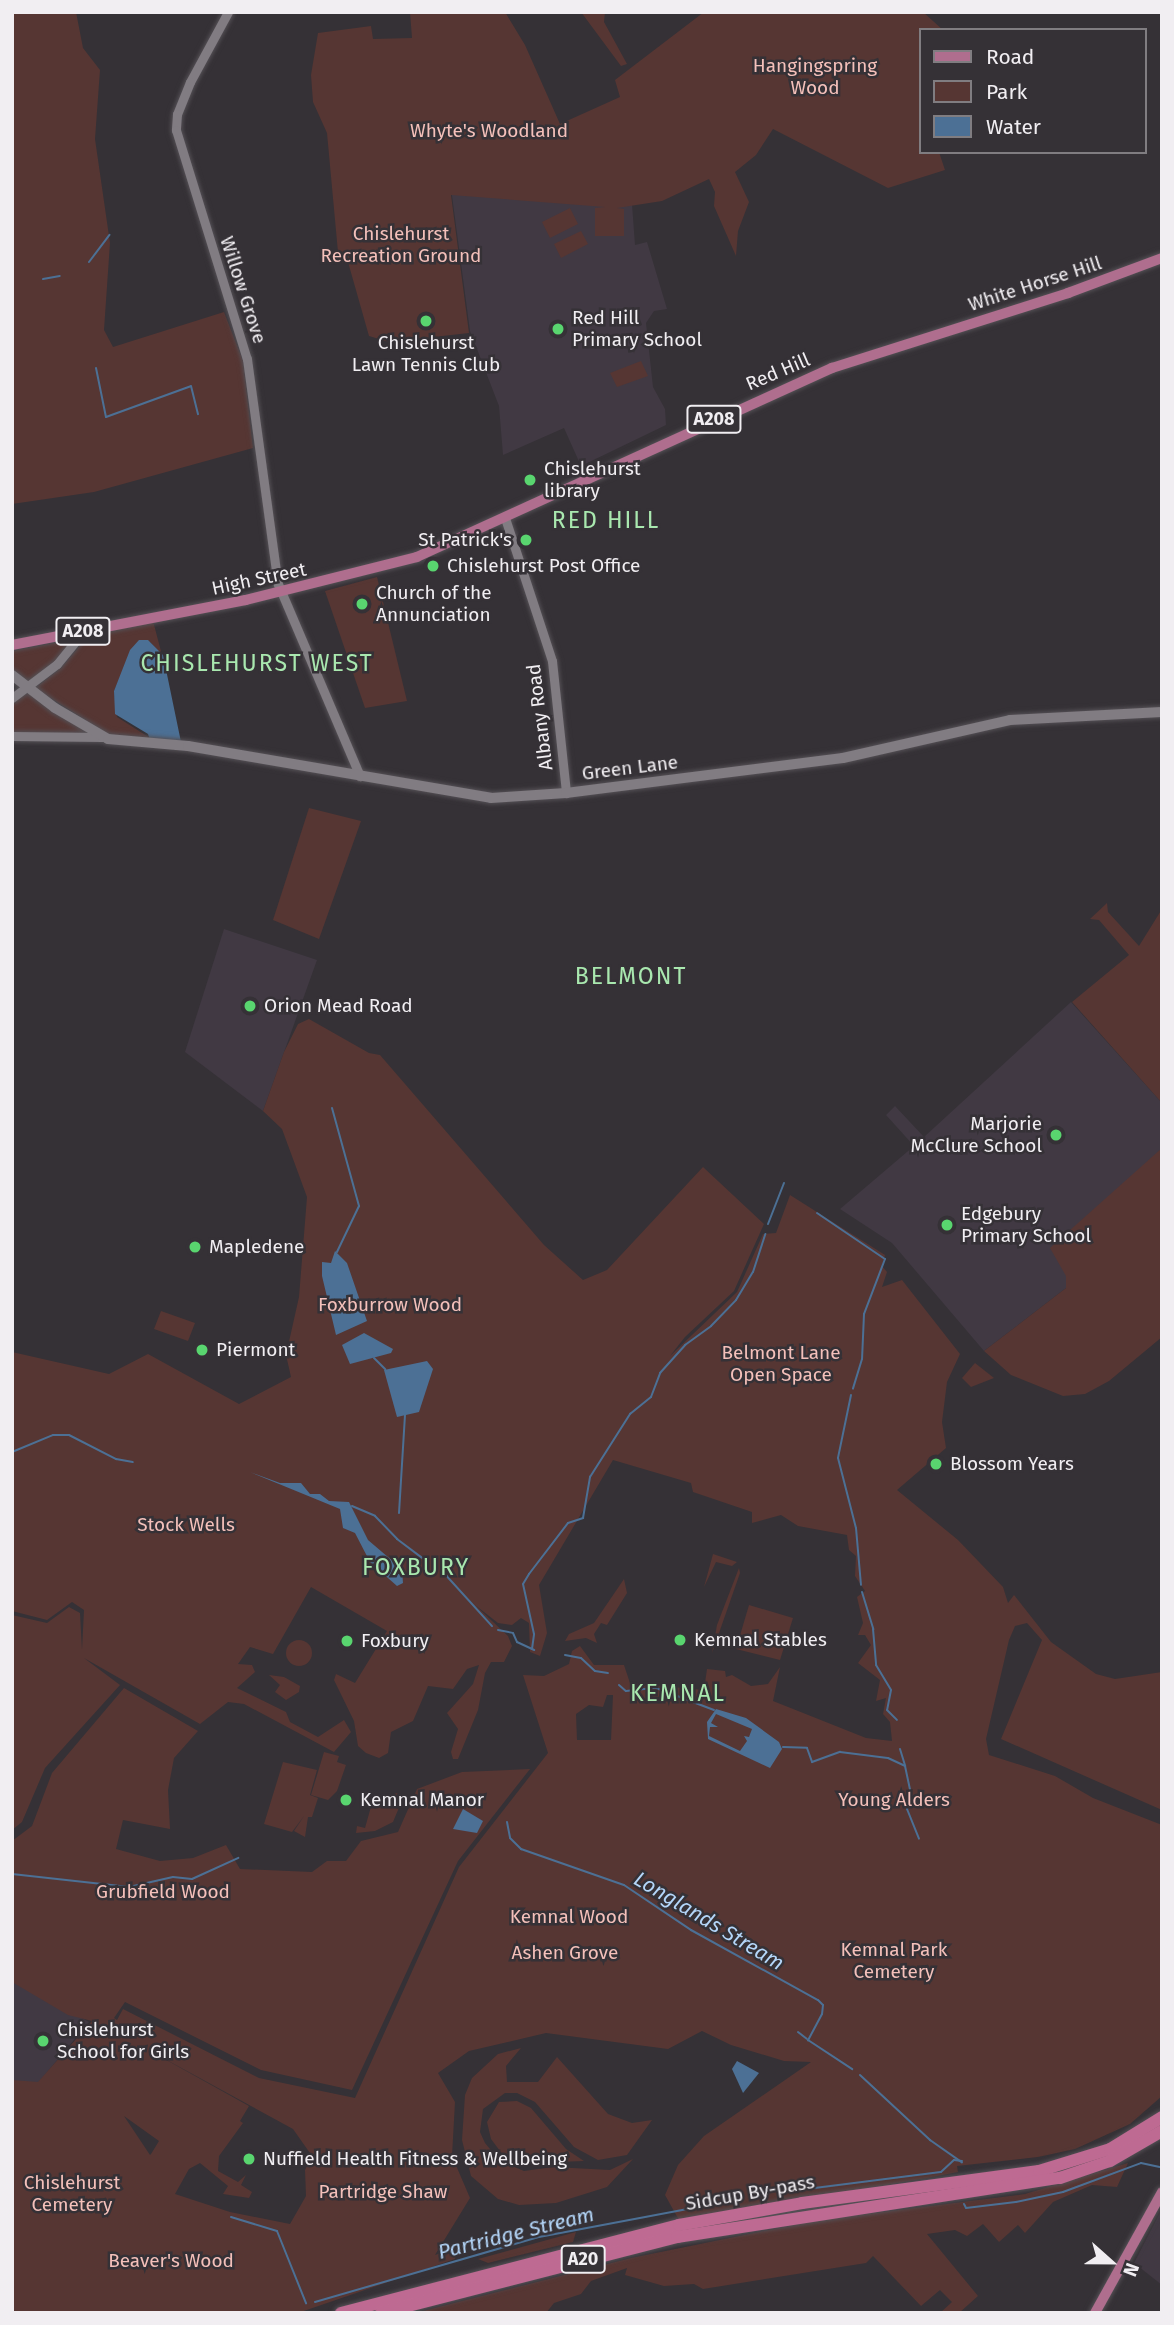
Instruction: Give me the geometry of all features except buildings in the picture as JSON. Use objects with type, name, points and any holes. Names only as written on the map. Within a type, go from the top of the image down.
[{"type":"highway","name":"Sidcup By-pass","points":[[341,2313],[690,2223],[1039,2171],[1110,2149],[1162,2117]]},
{"type":"highway","name":"Sidcup By-pass","points":[[381,2313],[677,2236],[1060,2178],[1110,2161],[1162,2131]]},
{"type":"main road","name":"White Horse Hill","points":[[917,340],[1068,293],[1162,258]]},
{"type":"main road","name":"Red Hill","points":[[505,518],[770,394],[917,340]]},
{"type":"main road","name":"High Street","points":[[12,645],[282,592],[417,557],[505,518]]},
{"type":"main road","points":[[12,675],[102,737]]},
{"type":"main road","name":"Green Lane","points":[[102,737],[491,798],[566,793],[865,754],[1010,720],[1162,712]]},
{"type":"main road","points":[[1095,2313],[1162,2192]]},
{"type":"street","name":"Willow Grove","points":[[228,12],[190,82],[177,114],[176,130],[247,359],[264,496],[282,592],[360,776]]},
{"type":"street","name":"Albany Road","points":[[505,518],[552,661],[566,793]]},
{"type":"street","points":[[12,698],[57,664],[84,631]]},
{"type":"street","points":[[12,736],[102,737]]},
{"type":"shaded area","name":"Red Hill Primary School","points":[[451,188],[632,204],[635,245],[647,242],[667,309],[654,311],[646,323],[653,387],[665,409],[666,425],[581,466],[564,428],[503,455],[499,406],[470,331]]},
{"type":"shaded area","name":"Orion Mead Road","points":[[224,929],[317,960],[263,1111],[185,1052]]},
{"type":"shaded area","points":[[1071,1002],[1162,1103],[1162,1148],[1067,1276],[1066,1288],[984,1351],[892,1243],[840,1209],[914,1146],[886,1115],[895,1106],[924,1137]]},
{"type":"shaded area","name":"Chislehurst School for Girls","points":[[12,1978],[89,2022],[38,2083],[12,2085]]},
{"type":"shaded area","points":[[1162,2209],[1162,2285],[1134,2263]]},
{"type":"green space","points":[[12,12],[76,12],[83,48],[100,70],[95,139],[110,243],[104,330],[113,347],[224,312],[243,361],[253,448],[94,492],[12,504]]},
{"type":"green space","points":[[410,12],[505,12],[525,45],[560,124],[620,97],[615,80],[704,12],[923,12],[941,28],[918,28],[918,154],[940,154],[945,170],[888,188],[773,129],[756,155],[735,172],[749,202],[738,231],[736,256],[714,206],[715,192],[709,179],[662,201],[617,208],[624,209],[624,236],[595,236],[595,208],[605,207],[451,195],[469,333],[389,342],[369,336],[348,262],[339,263],[327,133],[313,102],[311,75],[318,33],[371,26],[373,39],[412,38]]},
{"type":"green space","points":[[581,12],[605,12],[604,22],[627,64],[621,66]]},
{"type":"green space","points":[[570,208],[578,224],[550,238],[542,222]]},
{"type":"green space","points":[[581,231],[588,244],[561,258],[554,244]]},
{"type":"green space","points":[[641,361],[648,376],[617,387],[610,373]]},
{"type":"green space","points":[[377,577],[407,701],[365,708],[325,591]]},
{"type":"green space","points":[[153,621],[162,655],[150,642],[134,646],[114,691],[117,717],[150,738],[111,736],[35,688],[61,668],[90,634]]},
{"type":"green space","points":[[75,639],[54,664],[28,682],[12,669],[12,651]]},
{"type":"green space","points":[[28,693],[91,735],[12,733],[12,702]]},
{"type":"green space","points":[[309,808],[361,821],[319,939],[273,920]]},
{"type":"green space","points":[[1107,903],[1108,912],[1139,946],[1162,909],[1162,1103],[1072,1002],[1129,955],[1099,920],[1090,919]]},
{"type":"green space","points":[[309,1019],[369,1053],[380,1055],[544,1245],[583,1280],[607,1270],[703,1167],[764,1224],[734,1291],[685,1337],[670,1356],[737,1292],[763,1234],[776,1233],[790,1195],[885,1255],[882,1266],[887,1272],[882,1287],[902,1280],[960,1354],[947,1382],[942,1422],[946,1448],[897,1490],[958,1540],[1003,1587],[1008,1603],[1014,1595],[1051,1642],[1096,1674],[1115,1679],[1162,1672],[1162,1810],[1001,1739],[1042,1640],[1027,1623],[1015,1626],[1009,1640],[986,1739],[989,1755],[1055,1776],[1093,1798],[1162,1825],[1162,2096],[1130,2124],[1075,2149],[1038,2157],[957,2166],[958,2172],[679,2220],[665,2195],[678,2165],[704,2136],[811,2062],[784,2061],[731,2045],[702,2031],[668,2049],[546,2033],[469,2051],[438,2073],[455,2102],[452,2156],[470,2198],[435,2255],[458,2247],[455,2259],[298,2313],[12,2313],[12,2080],[38,2082],[92,2021],[68,2015],[12,1982],[12,1841],[32,1826],[52,1773],[124,1688],[198,1731],[174,1758],[168,1790],[170,1829],[123,1820],[116,1849],[160,1861],[193,1858],[226,1845],[240,1869],[312,1872],[327,1861],[346,1861],[361,1841],[398,1832],[417,1789],[462,1772],[530,1769],[458,1861],[352,2090],[261,2070],[125,2002],[114,2018],[117,2020],[123,2009],[259,2078],[355,2098],[459,1867],[548,1753],[523,1675],[544,1676],[569,1664],[572,1651],[580,1646],[594,1665],[624,1665],[630,1683],[704,1690],[707,1669],[725,1671],[726,1677],[732,1675],[751,1686],[768,1684],[780,1667],[773,1701],[866,1738],[892,1741],[890,1722],[883,1714],[886,1698],[876,1701],[880,1680],[858,1663],[871,1645],[865,1635],[858,1635],[863,1623],[857,1597],[865,1591],[855,1576],[856,1556],[849,1550],[847,1535],[798,1526],[781,1515],[752,1523],[752,1512],[693,1492],[691,1483],[613,1460],[539,1585],[547,1633],[540,1656],[530,1652],[529,1623],[521,1618],[512,1625],[498,1623],[475,1605],[508,1636],[512,1646],[504,1662],[491,1662],[485,1673],[478,1710],[458,1759],[453,1759],[451,1752],[458,1729],[447,1713],[473,1684],[479,1665],[467,1669],[453,1689],[428,1686],[413,1721],[391,1732],[388,1753],[379,1758],[366,1753],[358,1746],[354,1721],[334,1680],[336,1674],[355,1683],[387,1631],[311,1587],[273,1654],[250,1647],[238,1664],[252,1665],[255,1672],[237,1688],[286,1712],[290,1722],[318,1737],[344,1720],[351,1732],[334,1752],[244,1704],[228,1702],[200,1724],[84,1658],[120,1685],[45,1768],[22,1822],[12,1830],[12,1615],[47,1623],[69,1607],[80,1613],[82,1650],[84,1610],[72,1602],[47,1620],[12,1611],[12,1352],[109,1374],[148,1354],[239,1404],[291,1377],[286,1355],[299,1297],[307,1197],[282,1129],[263,1111],[284,1052],[298,1024]],"holes":[[[607,1695],[613,1695],[611,1740],[577,1740],[576,1714],[589,1705],[603,1707]],[[143,2047],[293,2129],[312,2156],[305,2170],[306,2196],[290,2224],[230,2212],[175,2194],[189,2169],[200,2163],[228,2186],[223,2194],[249,2198],[252,2192],[241,2185],[246,2175],[238,2182],[218,2171],[219,2156],[243,2123],[240,2121],[249,2106]],[[124,2116],[159,2141],[150,2155]]]},
{"type":"green space","points":[[1162,1148],[1162,1337],[1109,1381],[1085,1394],[1063,1396],[1011,1375],[984,1351],[1066,1288],[1066,1276],[1050,1248]]},
{"type":"green space","points":[[161,1311],[195,1323],[188,1341],[154,1329]]},
{"type":"green space","points":[[975,1363],[994,1378],[971,1387],[962,1378]]},
{"type":"green space","points":[[713,1554],[737,1562],[732,1566],[716,1562],[704,1587]]},
{"type":"green space","points":[[739,1568],[740,1573],[712,1653],[717,1625]]},
{"type":"green space","points":[[624,1579],[627,1593],[607,1625],[601,1623],[594,1634],[597,1643],[586,1638],[565,1641],[569,1634],[594,1623]]},
{"type":"green space","points":[[749,1605],[793,1618],[780,1660],[736,1649]]},
{"type":"green space","points":[[299,1640],[308,1644],[312,1653],[308,1662],[299,1666],[290,1662],[286,1653],[290,1644]]},
{"type":"green space","points":[[269,1675],[284,1677],[300,1686],[299,1692],[286,1700],[275,1692],[280,1685]]},
{"type":"green space","points":[[324,1752],[339,1756],[337,1762],[346,1765],[337,1791],[328,1800],[311,1795]]},
{"type":"green space","points":[[283,1762],[317,1770],[310,1795],[318,1798],[312,1817],[308,1817],[305,1837],[294,1831],[304,1816],[292,1832],[264,1824]]},
{"type":"green space","points":[[397,1793],[403,1798],[393,1822],[375,1831],[356,1833],[357,1826],[365,1828],[372,1803]]},
{"type":"green space","points":[[521,2048],[506,2066],[507,2082],[538,2082],[557,2057],[608,2114],[632,2123],[652,2120],[627,2155],[598,2160],[574,2147],[535,2102],[517,2093],[505,2093],[483,2109],[480,2132],[485,2143],[500,2161],[524,2171],[553,2167],[610,2170],[633,2159],[607,2187],[556,2203],[519,2205],[498,2199],[471,2176],[462,2140],[465,2095],[472,2078],[498,2054]]},
{"type":"green space","points":[[517,2101],[531,2108],[566,2149],[584,2161],[528,2163],[503,2155],[491,2139],[487,2122],[499,2102]]},
{"type":"green space","points":[[1128,2163],[1117,2187],[1092,2185],[1053,2202],[1025,2233],[1018,2225],[999,2242],[983,2224],[967,2236],[955,2230],[927,2234],[978,2296],[959,2313],[940,2313],[952,2302],[940,2290],[921,2306],[873,2256],[866,2263],[703,2289],[694,2284],[664,2286],[625,2275],[627,2268],[591,2281],[581,2294],[554,2303],[546,2313],[415,2313],[631,2258],[819,2220],[1025,2194]]},
{"type":"green space","points":[[576,2232],[573,2242],[488,2263],[478,2259]]},
{"type":"water","points":[[139,640],[148,640],[163,655],[181,742],[150,740],[148,734],[115,714],[114,691],[130,650]]},
{"type":"water","points":[[335,1251],[347,1263],[367,1321],[336,1335],[322,1276],[322,1262],[331,1263]]},
{"type":"water","points":[[364,1333],[393,1349],[391,1353],[350,1364],[342,1345]]},
{"type":"water","points":[[427,1361],[433,1369],[419,1412],[397,1417],[384,1370]]},
{"type":"water","points":[[250,1472],[280,1483],[301,1483],[310,1494],[320,1494],[329,1501],[349,1502],[368,1540],[402,1569],[403,1583],[397,1586],[370,1562],[355,1533],[343,1528],[340,1509]]},
{"type":"water","points":[[716,1709],[746,1718],[779,1742],[782,1749],[770,1768],[708,1739],[707,1722]],"holes":[[[716,1714],[752,1729],[749,1737],[744,1736],[747,1741],[740,1751],[709,1736],[710,1727],[718,1727],[711,1723]]]},
{"type":"water","points":[[463,1809],[483,1821],[477,1833],[453,1829]]},
{"type":"water","points":[[737,2061],[759,2073],[743,2093],[732,2069]]},
{"type":"waterway","points":[[89,262],[109,235]]},
{"type":"waterway","points":[[43,279],[60,276]]},
{"type":"waterway","points":[[96,368],[106,417],[191,386],[198,414]]},
{"type":"waterway","points":[[332,1108],[359,1206],[337,1252]]},
{"type":"waterway","points":[[768,1224],[784,1183]]},
{"type":"waterway","points":[[817,1213],[885,1259],[864,1314],[862,1359],[853,1389]]},
{"type":"waterway","points":[[532,1649],[534,1634],[523,1584],[568,1523],[583,1518],[590,1477],[630,1414],[651,1397],[660,1373],[685,1345],[711,1326],[736,1300],[753,1272],[765,1234]]},
{"type":"waterway","points":[[374,1358],[385,1369]]},
{"type":"waterway","points":[[851,1395],[838,1458],[856,1528],[861,1585]]},
{"type":"waterway","points":[[399,1513],[405,1415]]},
{"type":"waterway","points":[[12,1452],[53,1435],[69,1435],[116,1459],[133,1462]]},
{"type":"waterway","points":[[352,1506],[375,1516],[397,1539]]},
{"type":"waterway","points":[[397,1539],[422,1558]]},
{"type":"waterway","points":[[443,1572],[492,1626]]},
{"type":"waterway","points":[[862,1592],[873,1629],[876,1665],[891,1690],[887,1710],[897,1720]]},
{"type":"waterway","points":[[498,1630],[513,1633],[517,1642],[534,1650]]},
{"type":"waterway","points":[[565,1655],[581,1658],[595,1671],[608,1673]]},
{"type":"waterway","points":[[619,1685],[626,1691],[656,1688],[714,1710]]},
{"type":"waterway","points":[[783,1747],[807,1748],[812,1762],[840,1752],[888,1758],[905,1766],[912,1798],[907,1809],[919,1839]]},
{"type":"waterway","points":[[900,1749],[905,1765]]},
{"type":"waterway","name":"Longlands Stream","points":[[507,1822],[510,1838],[521,1849],[624,1885],[691,1930],[818,2000],[823,2005],[822,2014],[808,2040],[852,2069]]},
{"type":"waterway","name":"Longlands Stream","points":[[12,1874],[129,1887],[173,1877],[192,1879],[238,1858]]},
{"type":"waterway","points":[[798,2032],[807,2039]]},
{"type":"waterway","name":"Longlands Stream","points":[[860,2075],[930,2140],[962,2162]]},
{"type":"waterway","name":"Partridge Stream","points":[[783,2192],[941,2172],[954,2160],[962,2161]]},
{"type":"waterway","name":"Longlands Stream","points":[[964,2204],[966,2208],[1016,2202],[1063,2192],[1141,2163],[1160,2167]]},
{"type":"waterway","name":"Partridge Stream","points":[[315,2302],[539,2237],[725,2202]]},
{"type":"waterway","name":"Partridge Stream","points":[[231,2217],[277,2231],[306,2303]]},
{"type":"place","name":"Chislehurst Lawn Tennis Club","points":[[426,321]]},
{"type":"place","name":"Red Hill Primary School","points":[[558,329]]},
{"type":"place","name":"Chislehurst library","points":[[530,480]]},
{"type":"place","name":"St Patrick's","points":[[526,540]]},
{"type":"place","name":"Chislehurst Post Office","points":[[433,566]]},
{"type":"place","name":"Church of the Annunciation","points":[[362,604]]},
{"type":"place","name":"Orion Mead Road","points":[[250,1006]]},
{"type":"place","name":"Marjorie McClure School","points":[[1056,1135]]},
{"type":"place","name":"Edgebury Primary School","points":[[947,1225]]},
{"type":"place","name":"Mapledene","points":[[195,1247]]},
{"type":"place","name":"Piermont","points":[[202,1350]]},
{"type":"place","name":"Blossom Years","points":[[936,1464]]},
{"type":"place","name":"Kemnal Stables","points":[[680,1640]]},
{"type":"place","name":"Foxbury","points":[[347,1641]]},
{"type":"place","name":"Kemnal Manor","points":[[346,1800]]},
{"type":"place","name":"Chislehurst School for Girls","points":[[43,2041]]},
{"type":"place","name":"Nuffield Health Fitness & Wellbeing","points":[[249,2159]]},
{"type":"district","name":"RED HILL","points":[[606,520]]},
{"type":"district","name":"CHISLEHURST WEST","points":[[257,663]]},
{"type":"district","name":"BELMONT","points":[[631,976]]},
{"type":"district","name":"FOXBURY","points":[[416,1567]]},
{"type":"district","name":"KEMNAL","points":[[678,1693]]},
{"type":"park label","name":"Hangingspring Wood","points":[[815,77]]},
{"type":"park label","name":"Whyte's Woodland","points":[[489,131]]},
{"type":"park label","name":"Chislehurst Recreation Ground","points":[[401,245]]},
{"type":"park label","name":"Foxburrow Wood","points":[[390,1305]]},
{"type":"park label","name":"Belmont Lane Open Space","points":[[781,1364]]},
{"type":"park label","name":"Stock Wells","points":[[186,1525]]},
{"type":"park label","name":"Young Alders","points":[[894,1800]]},
{"type":"park label","name":"Grubfield Wood","points":[[163,1892]]},
{"type":"park label","name":"Kemnal Wood","points":[[569,1917]]},
{"type":"park label","name":"Ashen Grove","points":[[565,1953]]},
{"type":"park label","name":"Kemnal Park Cemetery","points":[[894,1961]]},
{"type":"park label","name":"Partridge Shaw","points":[[383,2192]]},
{"type":"park label","name":"Chislehurst Cemetery","points":[[72,2194]]},
{"type":"park label","name":"Beaver's Wood","points":[[171,2261]]}]
